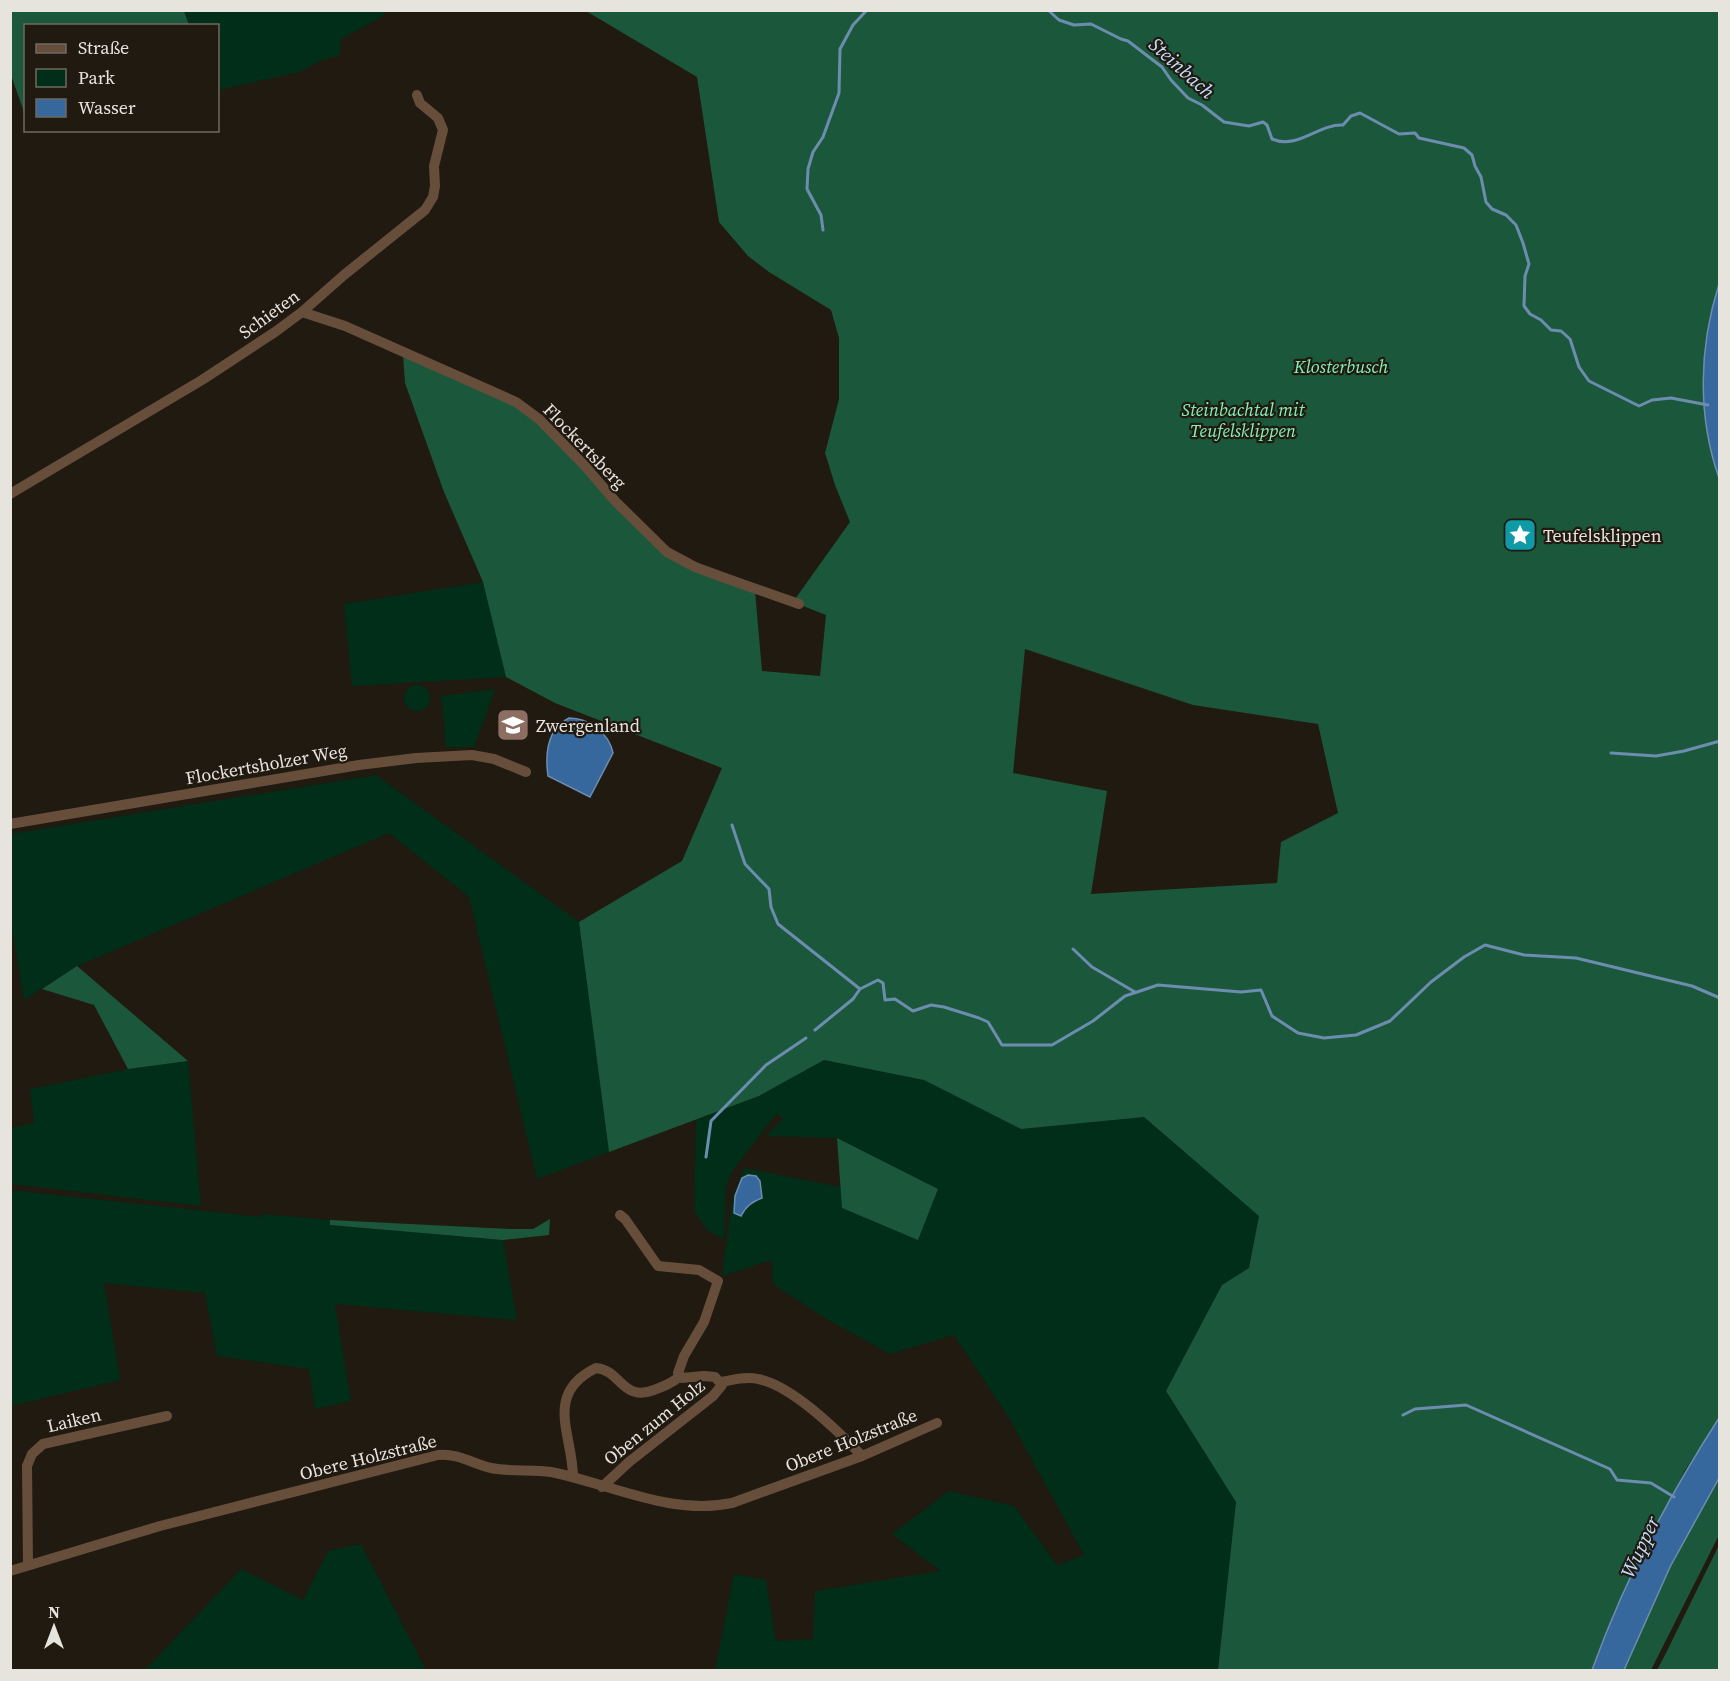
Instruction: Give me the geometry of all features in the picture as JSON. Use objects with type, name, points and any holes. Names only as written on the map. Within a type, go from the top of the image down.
[{"type":"street","name":"Schieten","points":[[10,494],[202,380],[302,312],[344,275],[419,216],[431,202],[435,186],[434,166],[443,130],[438,118],[420,104],[417,96]]},
{"type":"street","name":"Flockertsberg","points":[[302,312],[345,326],[516,402],[539,419],[616,502],[667,552],[705,571],[799,604]]},
{"type":"street","name":"Flockertsholzer Weg","points":[[10,824],[359,765],[416,758],[472,754],[494,759],[526,772]]},
{"type":"street","name":"Oben zum Holz","points":[[620,1215],[658,1266],[699,1270],[718,1281],[704,1322],[679,1367],[680,1376]]},
{"type":"street","name":"Oben zum Holz","points":[[573,1478],[573,1460],[564,1408],[571,1390],[585,1374],[599,1368],[629,1390],[641,1393],[660,1388],[680,1376]]},
{"type":"street","name":"Oben zum Holz","points":[[680,1376],[686,1378],[711,1376],[721,1382],[752,1378],[772,1383],[811,1409],[862,1456]]},
{"type":"street","name":"Oben zum Holz","points":[[602,1486],[720,1390],[721,1382]]},
{"type":"street","name":"Laiken","points":[[28,1565],[27,1466],[35,1449],[43,1444],[167,1416]]},
{"type":"street","name":"Obere Holzstraße","points":[[10,1571],[159,1526],[438,1455],[456,1456],[494,1469],[549,1472],[651,1499],[707,1508],[732,1503],[862,1456],[937,1423]]},
{"type":"green space","points":[[11,10],[184,11],[189,24],[24,24],[24,112],[11,75]]},
{"type":"green space","points":[[381,10],[385,15],[341,39],[338,56],[322,60],[300,72],[219,90],[219,24],[189,24],[184,11]]},
{"type":"green space","name":"Klosterbusch","points":[[586,11],[1719,11],[1720,284],[1705,357],[1704,405],[1712,453],[1720,478],[1719,1418],[1684,1472],[1605,1634],[1594,1670],[1218,1670],[1236,1502],[1166,1391],[1222,1285],[1249,1268],[1259,1216],[1144,1117],[1021,1129],[924,1080],[824,1060],[759,1096],[609,1152],[579,922],[682,861],[722,768],[555,703],[506,677],[483,582],[444,492],[405,383],[403,355],[502,398],[536,419],[673,558],[755,591],[762,671],[820,676],[826,615],[793,602],[850,522],[825,453],[839,399],[839,338],[831,310],[769,272],[748,256],[719,222],[697,77]],"holes":[[[1025,649],[1193,705],[1318,724],[1338,813],[1281,842],[1277,883],[1091,894],[1107,791],[1013,773]]]},
{"type":"green space","points":[[483,582],[506,677],[352,686],[344,604]]},
{"type":"green space","points":[[417,685],[426,689],[430,698],[426,707],[417,711],[408,707],[404,698],[408,689]]},
{"type":"green space","points":[[495,689],[474,747],[446,747],[441,696]]},
{"type":"green space","points":[[376,775],[579,922],[609,1152],[537,1179],[469,897],[389,833],[77,966],[24,1000],[11,923],[10,834]]},
{"type":"green space","points":[[77,966],[188,1061],[128,1069],[94,1005],[42,989]]},
{"type":"green space","points":[[824,1060],[924,1080],[1021,1129],[1144,1117],[1184,1152],[1159,1117],[1078,1065],[1719,1418],[1684,1472],[1605,1634],[1594,1670],[1262,1217],[1257,1214],[1259,1216],[1249,1268],[1222,1285],[1166,1391],[1236,1502],[1218,1670],[715,1670],[734,1574],[766,1580],[776,1641],[813,1639],[815,1591],[940,1571],[892,1534],[949,1491],[1014,1506],[1057,1565],[1084,1555],[1009,1418],[954,1335],[890,1354],[823,1317],[773,1284],[772,1260],[722,1276],[732,1200],[744,1168],[841,1187],[842,1208],[918,1239],[938,1189],[837,1138],[766,1136],[783,1119],[777,1113],[733,1170],[726,1186],[724,1239],[708,1231],[694,1211],[696,1120],[759,1096]]},
{"type":"green space","points":[[188,1061],[201,1206],[11,1184],[11,1128],[34,1123],[30,1089],[128,1069]]},
{"type":"green space","points":[[837,1138],[938,1189],[918,1240],[842,1208]]},
{"type":"green space","points":[[10,1190],[260,1217],[262,1214],[330,1220],[331,1225],[503,1240],[517,1320],[335,1304],[351,1401],[315,1409],[309,1369],[217,1356],[205,1293],[104,1283],[120,1380],[11,1406]]},
{"type":"green space","points":[[550,1219],[549,1235],[503,1240],[330,1225],[330,1220],[533,1229]]},
{"type":"green space","points":[[1719,1478],[1719,1535],[1651,1670],[1624,1670],[1670,1567]]},
{"type":"green space","points":[[361,1544],[426,1670],[145,1670],[241,1569],[303,1600],[328,1551]]},
{"type":"green space","points":[[1719,1545],[1719,1670],[1657,1670],[1666,1653]]},
{"type":"water","points":[[1719,284],[1719,478],[1707,430],[1703,381],[1707,332]]},
{"type":"water","points":[[569,718],[584,721],[597,728],[607,739],[613,753],[590,797],[548,776],[549,743],[556,729]]},
{"type":"water","points":[[748,1175],[756,1176],[760,1181],[762,1198],[750,1205],[741,1216],[734,1213],[735,1196],[742,1178]]},
{"type":"water","points":[[1719,1418],[1719,1478],[1670,1567],[1624,1670],[1592,1670],[1618,1604],[1648,1540]]},
{"type":"waterway","points":[[823,230],[821,215],[807,189],[808,169],[813,152],[823,137],[839,93],[840,49],[853,25],[867,10]]},
{"type":"waterway","name":"Steinbach","points":[[1048,10],[1059,20],[1074,25],[1091,24],[1128,41],[1162,67],[1188,98],[1202,105],[1224,122],[1249,126],[1263,122],[1267,125],[1272,139],[1281,142],[1299,139],[1325,128],[1343,125],[1351,116],[1360,113],[1399,134],[1415,133],[1419,138],[1464,148],[1472,155],[1481,177],[1486,202],[1492,209],[1506,215],[1516,225],[1523,243],[1529,264],[1525,276],[1524,306],[1530,314],[1541,320],[1551,330],[1561,331],[1570,339],[1579,367],[1589,381],[1639,406],[1652,400],[1671,398],[1708,405]]},
{"type":"waterway","points":[[1611,753],[1656,756],[1720,741]]},
{"type":"waterway","points":[[732,825],[745,864],[769,889],[771,907],[778,924],[860,989],[878,980],[883,983],[885,1000],[895,999],[913,1011],[931,1005],[979,1018],[988,1022],[1002,1045],[1052,1045],[1093,1021],[1125,996],[1158,985],[1241,992],[1261,990],[1272,1016],[1298,1033],[1324,1038],[1356,1035],[1390,1021],[1431,982],[1464,957],[1485,945],[1524,955],[1576,958],[1692,986],[1720,998]]},
{"type":"waterway","points":[[1073,949],[1092,967],[1135,992]]},
{"type":"waterway","points":[[815,1030],[853,999],[860,989]]},
{"type":"waterway","points":[[706,1157],[711,1121],[766,1065],[806,1038]]},
{"type":"waterway","points":[[1403,1415],[1415,1409],[1466,1405],[1610,1469],[1617,1480],[1651,1483],[1674,1497]]},
{"type":"place","name":"Teufelsklippen","points":[[1520,535]]},
{"type":"place","name":"Zwergenland","points":[[513,725]]},
{"type":"park label","name":"Steinbachtal mit Teufelsklippen","points":[[1243,419]]},
{"type":"water label","name":"Wupper","points":[[1640,1547]]}]
